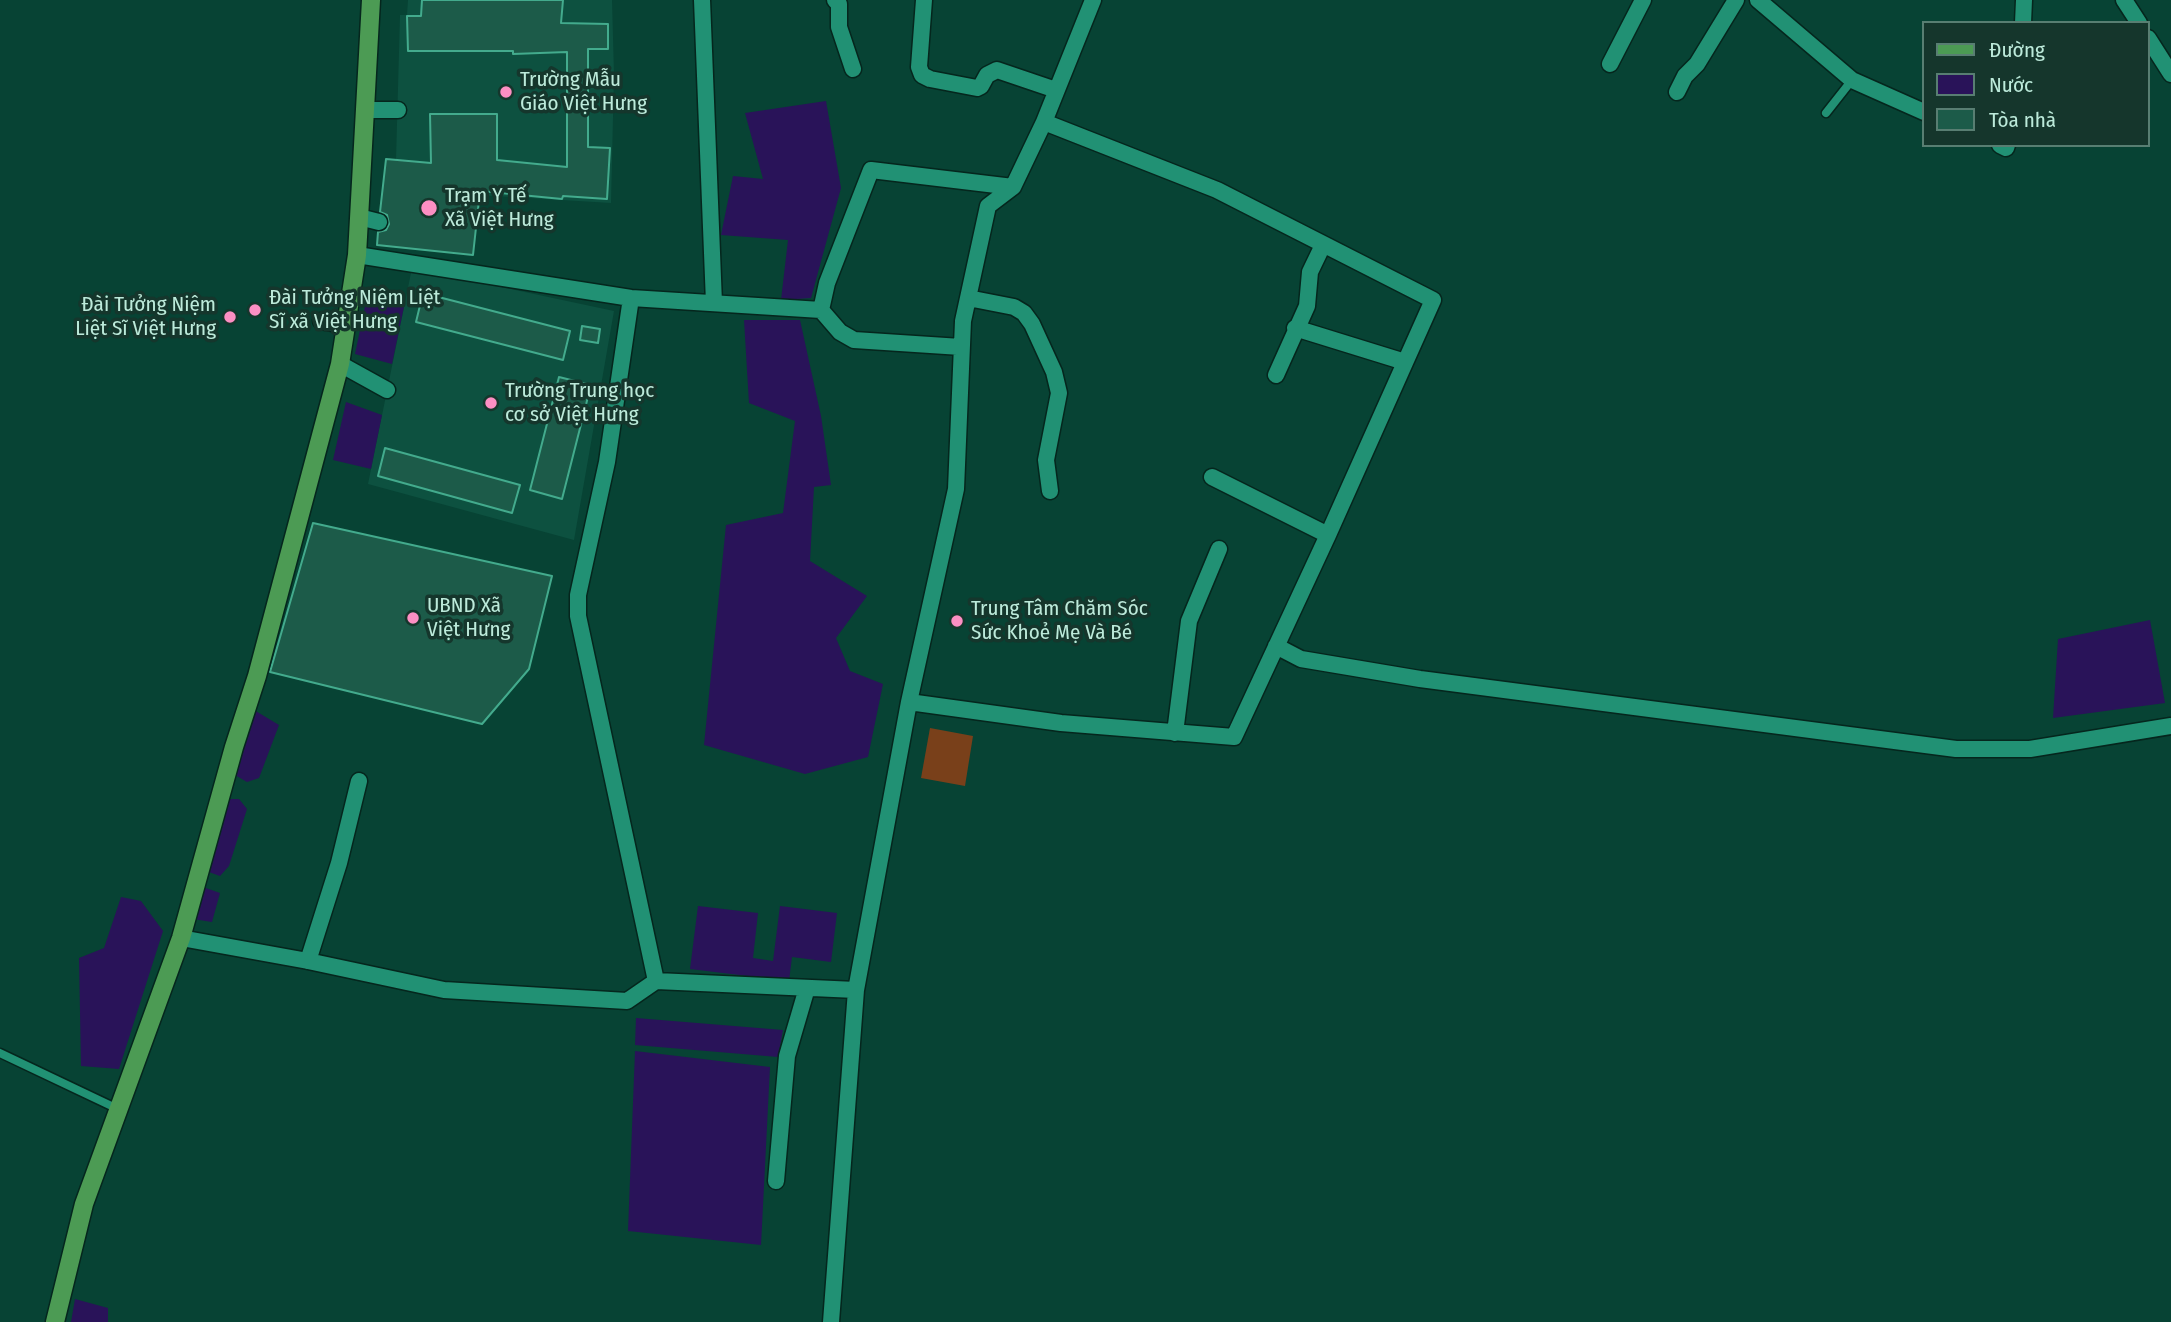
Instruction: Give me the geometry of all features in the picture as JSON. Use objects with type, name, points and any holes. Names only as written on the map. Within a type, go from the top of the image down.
[{"type":"main road","points":[[55,1322],[84,1204],[181,938],[234,747],[292,570],[340,365],[357,255],[371,0]]},
{"type":"street","points":[[702,0],[714,303]]},
{"type":"street","points":[[835,0],[839,4],[839,27],[853,69]]},
{"type":"street","points":[[923,0],[919,66],[922,75],[977,88],[987,75],[997,70],[1056,90]]},
{"type":"street","points":[[831,1322],[856,990],[909,702],[956,489],[963,321],[988,206],[1013,187],[1044,122],[1093,0]]},
{"type":"street","points":[[1610,64],[1643,0]]},
{"type":"street","points":[[1677,92],[1736,0]]},
{"type":"street","points":[[1758,0],[1852,80],[1923,112]]},
{"type":"street","points":[[2023,21],[2024,0]]},
{"type":"street","points":[[2124,0],[2138,21]]},
{"type":"street","points":[[2150,41],[2171,74]]},
{"type":"street","points":[[365,110],[398,110]]},
{"type":"street","points":[[909,702],[1061,723],[1234,737],[1433,300],[1217,190],[1044,122]]},
{"type":"street","points":[[821,310],[827,283],[872,170],[1013,187]]},
{"type":"street","points":[[359,217],[379,222]]},
{"type":"street","points":[[1276,375],[1307,306],[1310,272],[1323,245]]},
{"type":"street","points":[[357,255],[631,298],[821,310],[840,332],[854,340],[961,347]]},
{"type":"street","points":[[631,298],[607,462],[578,594],[578,616],[656,981]]},
{"type":"street","points":[[968,298],[1014,307],[1024,313],[1032,324],[1054,373],[1059,393],[1046,460],[1050,492]]},
{"type":"street","points":[[321,321],[346,325]]},
{"type":"street","points":[[1295,328],[1405,362]]},
{"type":"street","points":[[340,365],[387,390]]},
{"type":"street","points":[[1212,477],[1328,535]]},
{"type":"street","points":[[1175,733],[1189,621],[1219,549]]},
{"type":"street","points":[[1276,646],[1301,659],[1420,679],[1956,750],[2030,749],[2171,726]]},
{"type":"street","points":[[257,676],[272,660]]},
{"type":"street","points":[[308,961],[339,863],[359,781]]},
{"type":"street","points":[[181,938],[444,990],[627,1001],[656,981],[856,990]]},
{"type":"street","points":[[776,1181],[787,1056],[807,988]]},
{"type":"lane","points":[[1826,113],[1852,80]]},
{"type":"lane","points":[[0,1053],[120,1110]]},
{"type":"shaded area","name":"Trường Mẫu Giáo Việt Hưng","points":[[408,0],[612,0],[614,74],[611,203],[479,195],[481,169],[396,160],[400,15],[407,15]]},
{"type":"shaded area","name":"Trường Trung học cơ sở Việt Hưng","points":[[412,268],[614,311],[574,540],[368,484]]},
{"type":"shaded area","points":[[930,728],[973,736],[965,786],[921,778]]},
{"type":"water","points":[[826,101],[841,188],[811,298],[781,300],[788,240],[721,235],[733,176],[763,179],[745,113]]},
{"type":"water","points":[[368,292],[405,302],[392,364],[355,354]]},
{"type":"water","points":[[744,320],[800,320],[821,416],[831,485],[814,487],[810,561],[867,596],[836,638],[850,671],[883,684],[868,757],[805,774],[704,745],[726,525],[783,513],[795,421],[749,403]]},
{"type":"water","points":[[346,402],[382,415],[371,469],[333,460]]},
{"type":"water","points":[[2150,620],[2165,703],[2053,718],[2058,639]]},
{"type":"water","points":[[254,710],[279,725],[259,778],[247,782],[235,775]]},
{"type":"water","points":[[231,799],[239,799],[247,809],[229,866],[220,876],[206,871],[223,804]]},
{"type":"water","points":[[203,887],[220,893],[212,922],[193,919]]},
{"type":"water","points":[[121,897],[141,901],[163,931],[119,1069],[81,1066],[79,958],[104,948]]},
{"type":"water","points":[[698,906],[758,913],[753,958],[773,961],[780,906],[837,913],[831,962],[792,957],[789,981],[690,969]]},
{"type":"water","points":[[636,1018],[783,1030],[778,1057],[635,1045]]},
{"type":"water","points":[[635,1051],[770,1067],[761,1245],[628,1231]]},
{"type":"water","points":[[75,1299],[108,1308],[108,1322],[71,1322]]},
{"type":"building","points":[[422,0],[563,0],[561,23],[608,24],[608,49],[588,49],[588,147],[610,148],[607,199],[563,196],[562,199],[480,191],[473,255],[377,245],[378,232],[386,230],[389,224],[387,215],[380,212],[386,159],[431,163],[430,114],[497,114],[497,160],[567,167],[567,52],[513,54],[513,51],[408,51],[407,16],[421,16]]},
{"type":"building","points":[[423,293],[570,331],[563,360],[416,322]]},
{"type":"building","points":[[582,326],[600,329],[598,343],[580,340]]},
{"type":"building","points":[[559,377],[591,385],[562,499],[530,490]]},
{"type":"building","points":[[385,448],[520,485],[512,513],[378,476]]},
{"type":"building","name":"UBND Xã Việt Hưng","points":[[313,523],[552,576],[529,669],[482,724],[270,672]]},
{"type":"place","name":"Trường Mẫu Giáo Việt Hưng","points":[[506,92]]},
{"type":"place","name":"Trạm Y Tế Xã Việt Hưng","points":[[429,208]]},
{"type":"place","name":"Đài Tưởng Niệm Liệt Sĩ xã Việt Hưng","points":[[255,310]]},
{"type":"place","name":"Đài Tưởng Niệm Liệt Sĩ Việt Hưng","points":[[230,317]]},
{"type":"place","name":"Trường Trung học cơ sở Việt Hưng","points":[[491,403]]},
{"type":"place","name":"UBND Xã Việt Hưng","points":[[413,618]]},
{"type":"place","name":"Trung Tâm Chăm Sóc Sức Khoẻ Mẹ Và Bé","points":[[957,621]]}]
